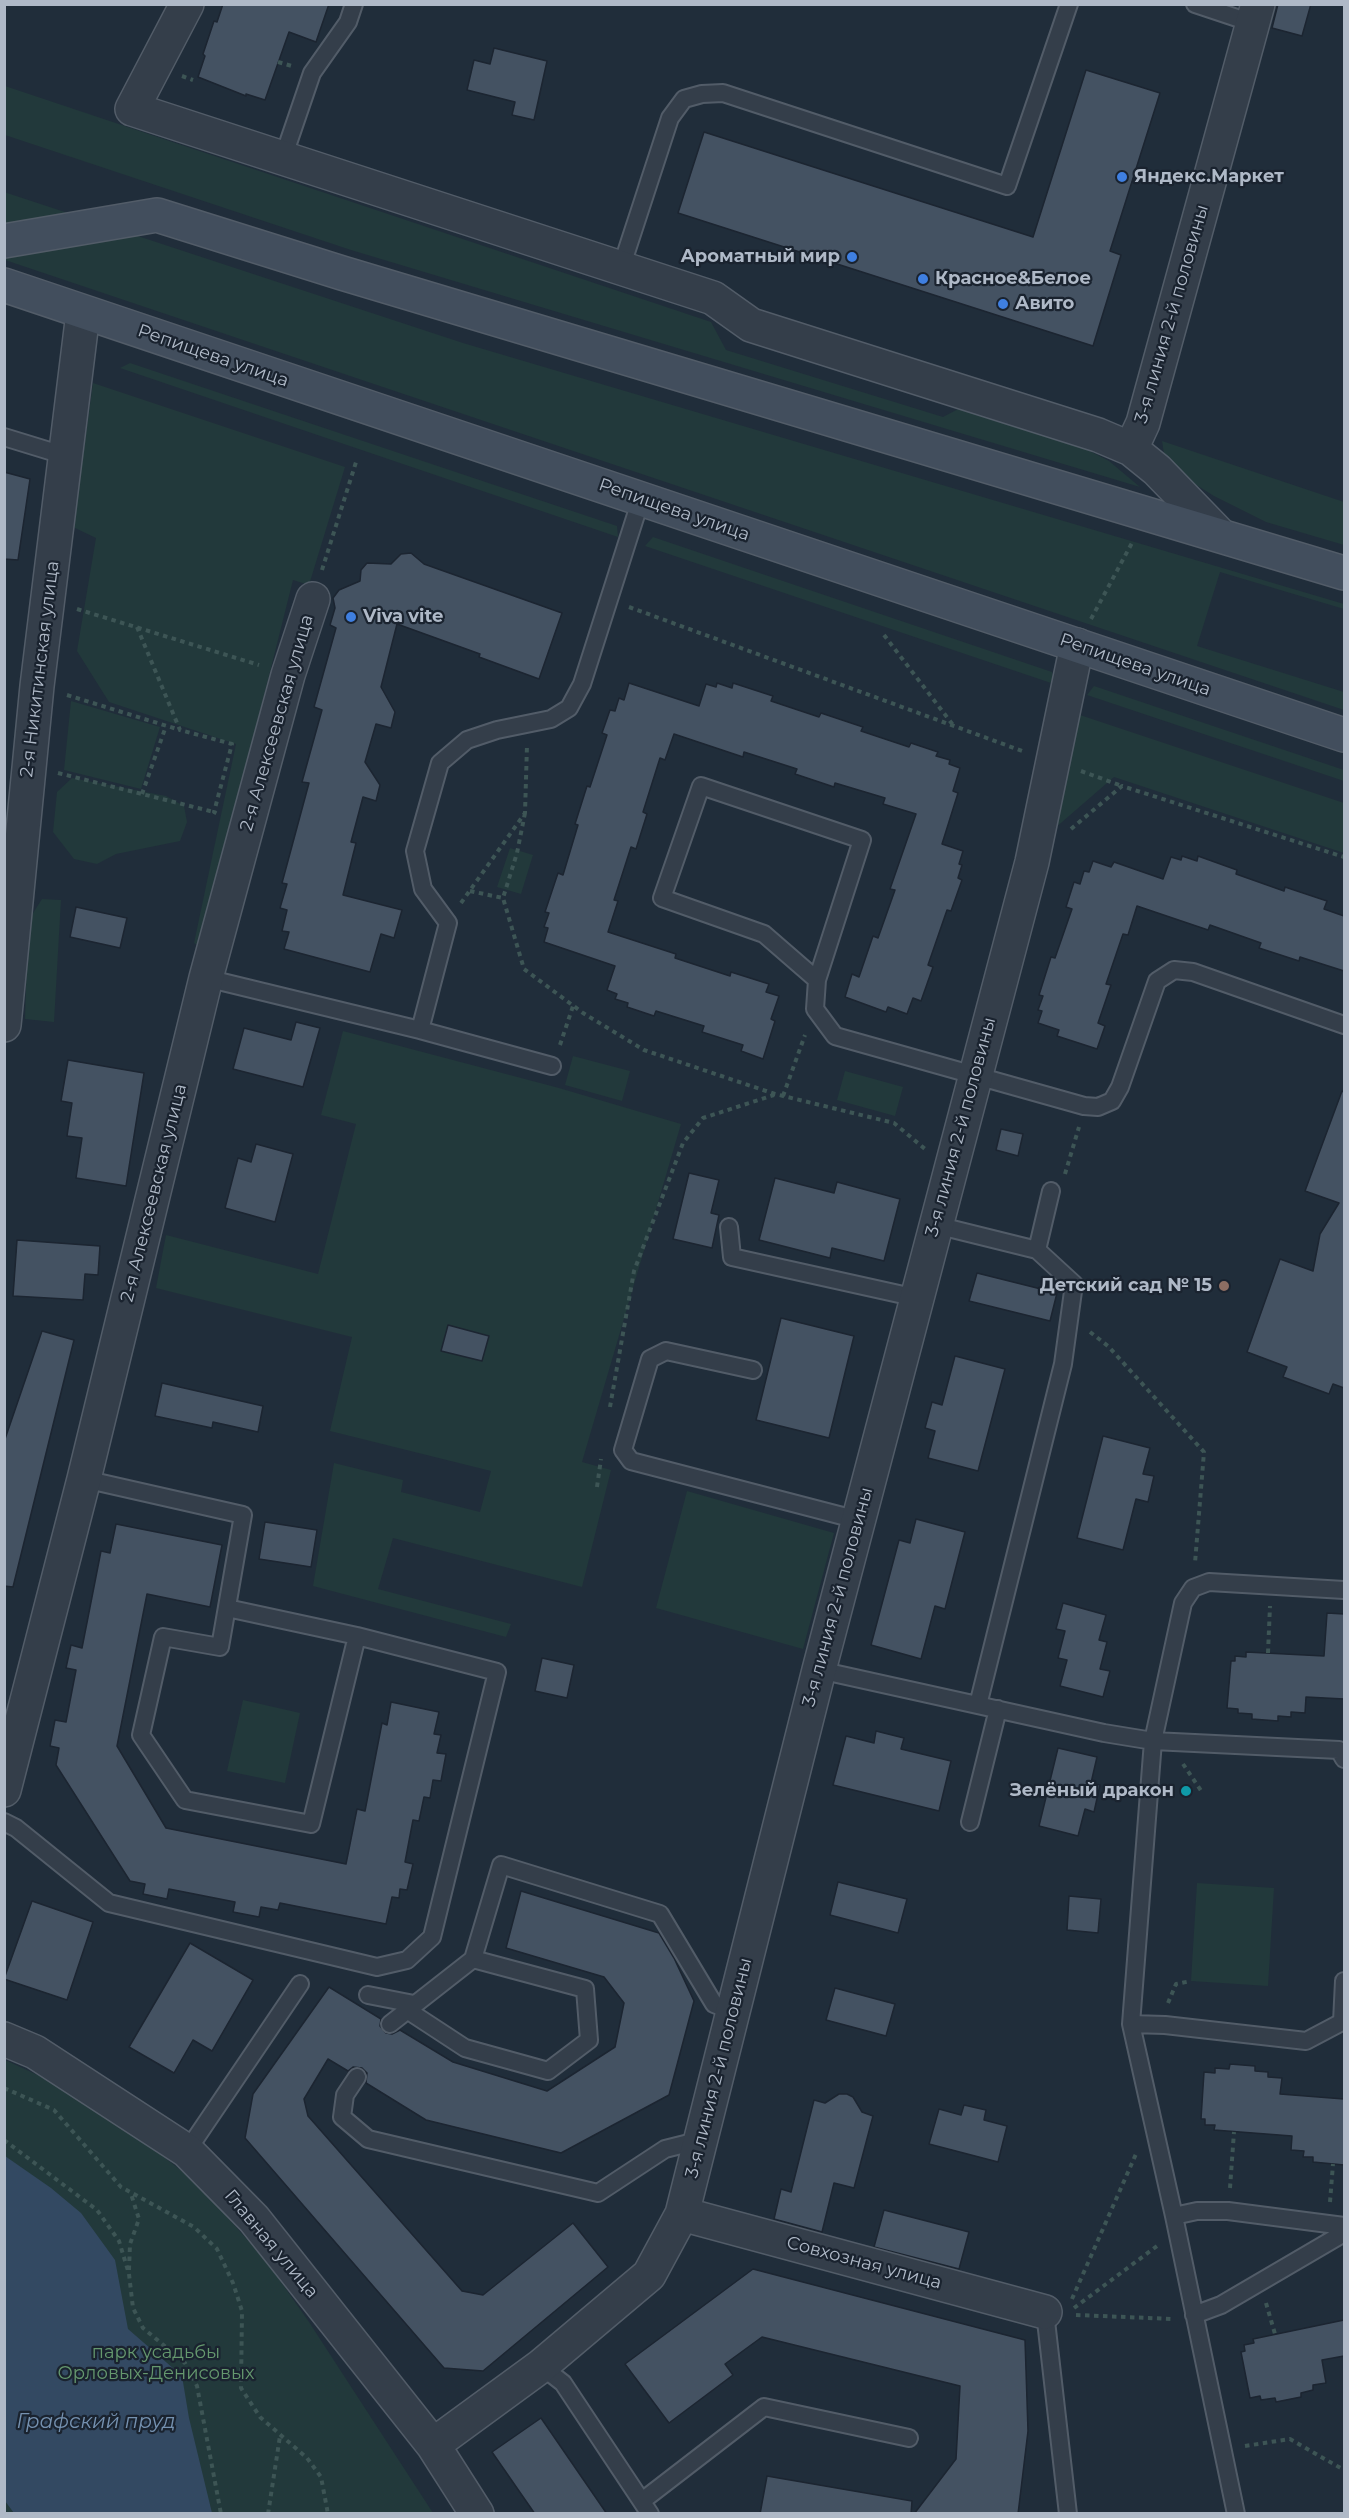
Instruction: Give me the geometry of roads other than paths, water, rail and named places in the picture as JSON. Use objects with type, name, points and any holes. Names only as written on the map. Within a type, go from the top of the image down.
[{"type":"main road","points":[[4,241],[157,215],[342,273],[1344,573]]},
{"type":"main road","name":"Репищева улица","points":[[4,285],[1344,735]]},
{"type":"street","points":[[188,4],[132,109],[713,298],[751,325],[1098,435],[1131,449],[1157,470],[1220,535]]},
{"type":"street","name":"3-я линия 2-й половины","points":[[1131,449],[1143,423],[1255,14]]},
{"type":"street","name":"2-я Никитинская улица","points":[[4,1025],[29,766],[83,312]]},
{"type":"street","name":"2-я Алексеевская улица","points":[[4,1790],[84,1479],[206,978],[288,675],[313,599]]},
{"type":"street","name":"3-я линия 2-й половины","points":[[433,2445],[541,2366],[649,2275],[682,2214],[819,1670],[974,1074],[1032,862],[1077,645]]},
{"type":"street","name":"Главная улица","points":[[4,2039],[35,2052],[187,2151],[254,2219],[433,2445],[477,2514]]},
{"type":"street","name":"Совхозная улица","points":[[682,2214],[1055,2314]]},
{"type":"lane","points":[[283,158],[312,73],[348,22],[354,4]]},
{"type":"lane","points":[[621,268],[670,118],[684,99],[702,94],[723,93],[1007,186],[1069,4]]},
{"type":"lane","points":[[1195,4],[1255,14]]},
{"type":"lane","points":[[4,437],[66,456]]},
{"type":"lane","points":[[420,1030],[448,923],[423,889],[415,851],[440,763],[467,740],[497,730],[551,719],[569,708],[582,684],[641,499]]},
{"type":"lane","points":[[817,980],[764,934],[662,898],[701,786],[862,840],[817,980],[815,1009],[835,1036],[1084,1106],[1098,1107],[1112,1101],[1120,1087],[1157,981],[1174,970],[1193,972],[1344,1024]]},
{"type":"lane","points":[[206,978],[420,1030],[552,1066]]},
{"type":"lane","points":[[1037,1250],[1051,1191]]},
{"type":"lane","points":[[936,1225],[1037,1250],[1074,1284],[1060,1375],[978,1705]]},
{"type":"lane","points":[[729,1227],[732,1257],[917,1298]]},
{"type":"lane","points":[[753,1370],[666,1351],[650,1359],[623,1450],[631,1461],[858,1520]]},
{"type":"lane","points":[[84,1479],[243,1515],[220,1647],[163,1637],[141,1735],[185,1800],[311,1824],[357,1636]]},
{"type":"lane","points":[[1236,2514],[1131,2024],[1153,1741],[1183,1603],[1193,1588],[1209,1582],[1344,1590]]},
{"type":"lane","points":[[4,1822],[16,1828],[109,1903],[376,1967],[407,1960],[432,1937],[498,1672],[357,1636],[227,1608]]},
{"type":"lane","points":[[819,1670],[1104,1733],[1153,1741],[1339,1750],[1344,1759]]},
{"type":"lane","points":[[970,1822],[998,1709]]},
{"type":"lane","points":[[390,2024],[473,1959],[501,1866],[660,1914],[714,2004],[734,2012]]},
{"type":"lane","points":[[368,1995],[411,2007],[465,2048],[548,2071],[589,2040],[585,1989],[473,1959]]},
{"type":"lane","points":[[1131,2024],[1165,2025],[1306,2041],[1341,2022],[1344,1982]]},
{"type":"lane","points":[[187,2151],[300,1984]]},
{"type":"lane","points":[[357,2077],[345,2095],[342,2116],[368,2139],[598,2193],[665,2149],[701,2140]]},
{"type":"lane","points":[[1175,2223],[1197,2211],[1227,2211],[1337,2224]]},
{"type":"lane","points":[[1194,2315],[1221,2306],[1344,2233]]},
{"type":"lane","points":[[1055,2314],[1068,2514]]},
{"type":"lane","points":[[541,2366],[564,2383],[646,2508],[764,2406],[909,2438]]},
{"type":"water","name":"Графский пруд","points":[[5,2156],[51,2188],[81,2213],[115,2260],[128,2329],[182,2376],[189,2418],[212,2513],[14,2513],[5,2501]]},
{"type":"place","name":"Яндекс.Маркет","points":[[1122,177]]},
{"type":"place","name":"Ароматный мир","points":[[852,257]]},
{"type":"place","name":"Красное&Белое","points":[[923,279]]},
{"type":"place","name":"Авито","points":[[1003,304]]},
{"type":"place","name":"Viva vite","points":[[351,617]]},
{"type":"place","name":"Детский сад № 15","points":[[1224,1286]]},
{"type":"place","name":"Зелёный дракон","points":[[1186,1791]]},
{"type":"park label","name":"парк усадьбы Орловых-Денисовых","points":[[156,2363]]}]
